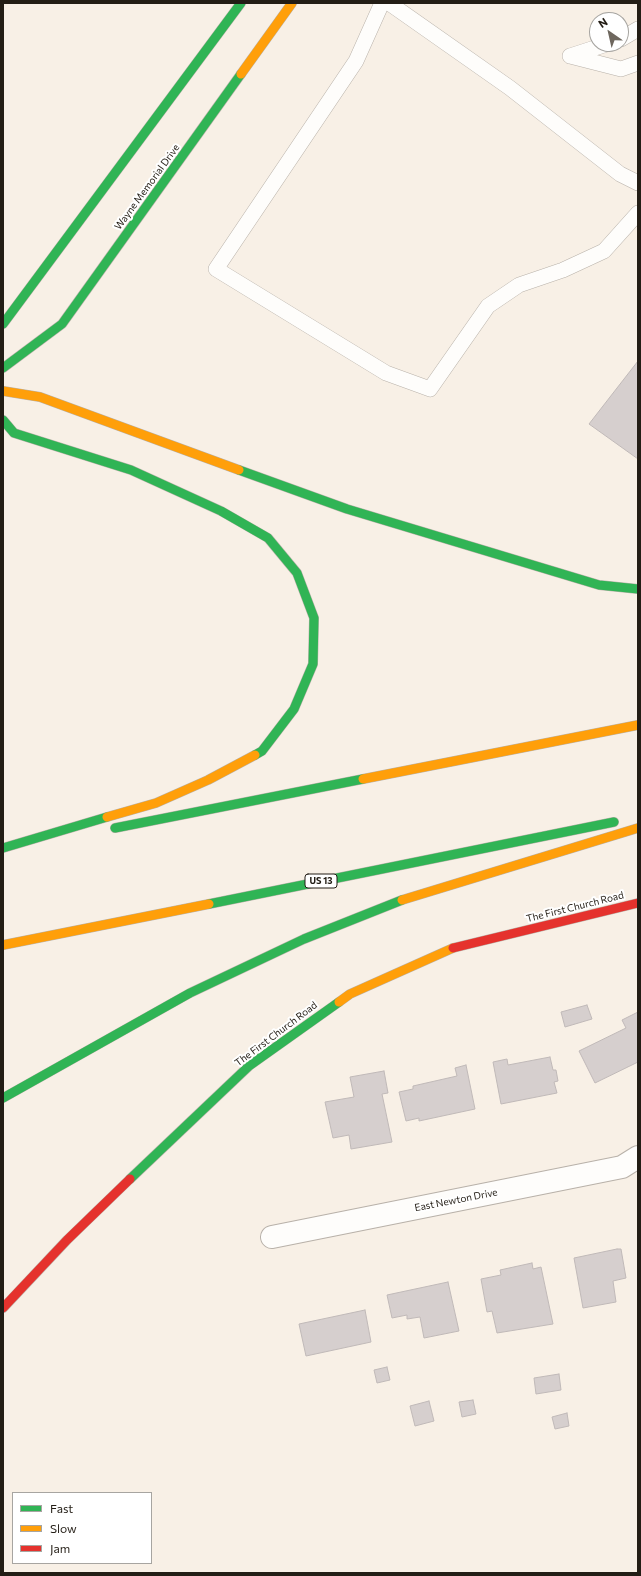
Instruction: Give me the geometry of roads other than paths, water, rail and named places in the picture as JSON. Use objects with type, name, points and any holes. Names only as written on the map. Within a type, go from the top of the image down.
[{"type":"main road","points":[[3,324],[241,3]]},
{"type":"main road","name":"Wayne Memorial Drive","points":[[3,368],[62,324],[292,3]]},
{"type":"main road","points":[[3,391],[40,397],[347,509],[599,585],[638,589]]},
{"type":"main road","points":[[3,420],[14,433],[131,470],[221,511],[268,538],[297,573],[314,618],[313,664],[294,709],[262,751],[208,780],[156,803],[3,849]]},
{"type":"main road","points":[[105,830],[638,725]]},
{"type":"main road","name":"US 13","points":[[3,945],[622,820]]},
{"type":"main road","points":[[3,1098],[190,993],[304,939],[405,899],[638,828]]},
{"type":"main road","points":[[3,849],[74,837]]},
{"type":"main road","name":"The First Church Road","points":[[3,1308],[67,1240],[249,1066],[350,994],[451,948],[638,903]]},
{"type":"street","name":"East Newton Drive","points":[[272,1237],[622,1167],[638,1157]]},
{"type":"lane","points":[[382,3],[356,61],[216,269],[386,373],[430,389],[488,306],[519,285],[563,270],[604,251],[638,213]]},
{"type":"lane","points":[[389,3],[510,88],[620,174],[638,183]]},
{"type":"lane","points":[[629,34],[638,29]]},
{"type":"lane","points":[[589,50],[570,56],[621,69],[638,63]]}]
